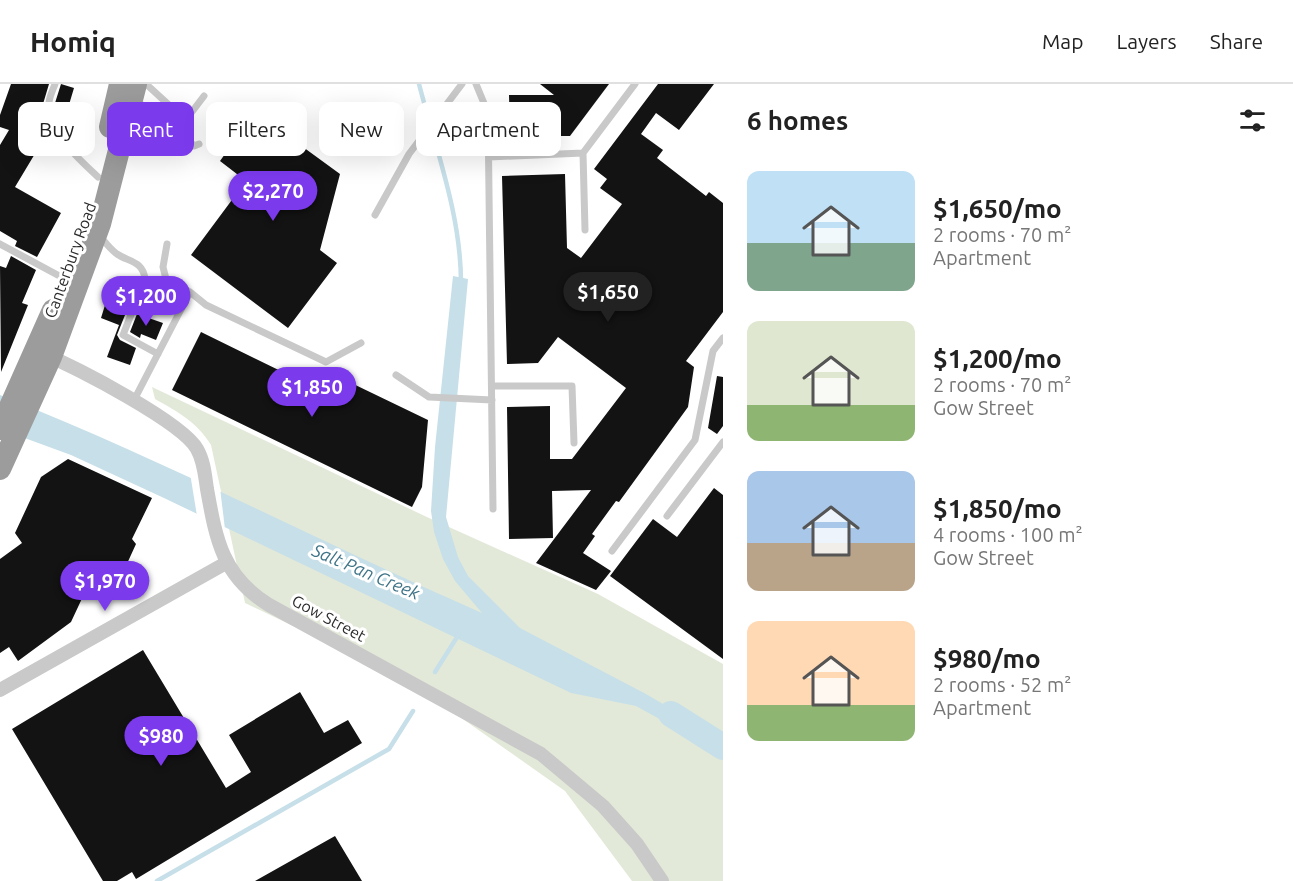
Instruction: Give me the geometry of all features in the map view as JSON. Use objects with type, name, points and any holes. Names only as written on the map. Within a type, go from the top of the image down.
[{"type":"highway","name":"Canterbury Road","points":[[43,354],[65,279],[80,241],[98,177],[133,88]]},
{"type":"highway","name":"Canterbury Road","points":[[0,469],[8,434],[97,231],[133,88]]},
{"type":"street","name":"Gow Street","points":[[43,354],[132,402],[186,435],[196,447],[203,465],[214,528],[226,563],[242,583],[261,600],[541,754],[603,806],[637,844],[662,881]]},
{"type":"street","points":[[0,690],[226,563]]},
{"type":"lane","points":[[54,84],[49,103],[55,128],[74,155],[98,177]]},
{"type":"lane","points":[[375,215],[423,136],[462,84]]},
{"type":"lane","points":[[476,84],[488,113],[493,509]]},
{"type":"lane","points":[[585,230],[583,153],[634,84]]},
{"type":"lane","points":[[133,88],[181,116],[188,117],[204,96]]},
{"type":"lane","points":[[133,88],[164,114],[194,146],[199,144]]},
{"type":"lane","points":[[489,157],[583,153]]},
{"type":"lane","points":[[97,231],[118,255],[141,266],[145,279],[123,335],[158,354]]},
{"type":"lane","points":[[0,244],[65,279]]},
{"type":"lane","points":[[166,244],[163,267],[166,279],[190,292],[206,305],[326,362],[361,344]]},
{"type":"lane","points":[[140,291],[166,279]]},
{"type":"lane","points":[[132,402],[190,292]]},
{"type":"lane","points":[[612,551],[695,440],[713,351],[723,338]]},
{"type":"lane","points":[[396,375],[429,397],[492,400]]},
{"type":"lane","points":[[492,387],[572,386],[574,443]]},
{"type":"lane","points":[[667,516],[723,442]]},
{"type":"green space","points":[[152,387],[429,518],[598,594],[723,664],[723,881],[632,881],[565,791],[453,712],[343,650],[245,603],[211,445],[193,424],[155,399]]},
{"type":"water","points":[[453,276],[468,279],[446,517],[458,557],[468,576],[520,628],[646,694],[702,727],[694,738],[636,706],[571,693],[71,455],[0,429],[0,395],[122,446],[482,613],[455,581],[443,559],[434,532],[431,511],[435,447]]},
{"type":"pier","points":[[190,473],[220,488],[225,529],[197,516]]},
{"type":"building","points":[[11,84],[49,84],[44,102],[18,102],[18,156],[34,156],[15,187],[61,213],[37,257],[15,246],[17,241],[0,231],[0,145],[9,130],[0,127],[0,115]]},
{"type":"building","points":[[61,84],[74,88],[70,102],[55,102]]},
{"type":"building","points":[[540,84],[609,84],[570,136],[561,136],[561,102],[509,102],[509,95],[554,95]]},
{"type":"building","points":[[658,84],[714,84],[679,130],[656,113],[641,134],[663,150],[657,158],[706,196],[709,192],[723,203],[723,312],[686,361],[694,367],[688,407],[619,502],[616,501],[592,534],[595,536],[583,553],[611,571],[596,590],[536,563],[591,490],[552,491],[553,538],[509,539],[507,407],[550,406],[550,459],[572,459],[626,388],[558,337],[538,363],[507,364],[502,176],[565,174],[567,248],[581,258],[622,204],[600,188],[607,179],[594,169]]},
{"type":"building","points":[[307,150],[340,174],[320,250],[337,263],[288,328],[191,255],[246,181],[220,161],[224,156],[307,156]]},
{"type":"building","points":[[11,256],[36,270],[22,303],[28,305],[1,372],[0,266],[6,268]]},
{"type":"building","points":[[106,302],[127,310],[117,335],[120,340],[136,348],[130,365],[107,357],[119,325],[101,318]]},
{"type":"building","points":[[137,314],[163,323],[156,340],[141,334],[140,338],[130,332]]},
{"type":"building","points":[[201,332],[336,398],[345,380],[428,420],[422,487],[412,507],[172,390]]},
{"type":"building","points":[[717,376],[723,377],[723,426],[717,434],[708,428]]},
{"type":"building","points":[[68,459],[152,498],[132,539],[136,544],[120,579],[110,585],[92,577],[71,622],[18,661],[9,647],[0,653],[0,559],[22,543],[15,533],[41,477]]},
{"type":"building","points":[[714,488],[723,495],[723,659],[610,576],[653,519],[677,537]]},
{"type":"building","points":[[143,650],[226,788],[251,772],[229,735],[300,692],[324,733],[348,720],[362,743],[136,879],[132,872],[117,881],[103,881],[12,729]]},
{"type":"building","points":[[335,836],[362,881],[255,881]]},
{"type":"waterway","points":[[419,84],[452,208],[457,232],[461,283]]},
{"type":"waterway","points":[[435,672],[459,634]]},
{"type":"waterway","points":[[157,881],[389,749],[413,711]]},
{"type":"waterway","name":"Salt Pan Creek","points":[[671,714],[723,747]]}]
